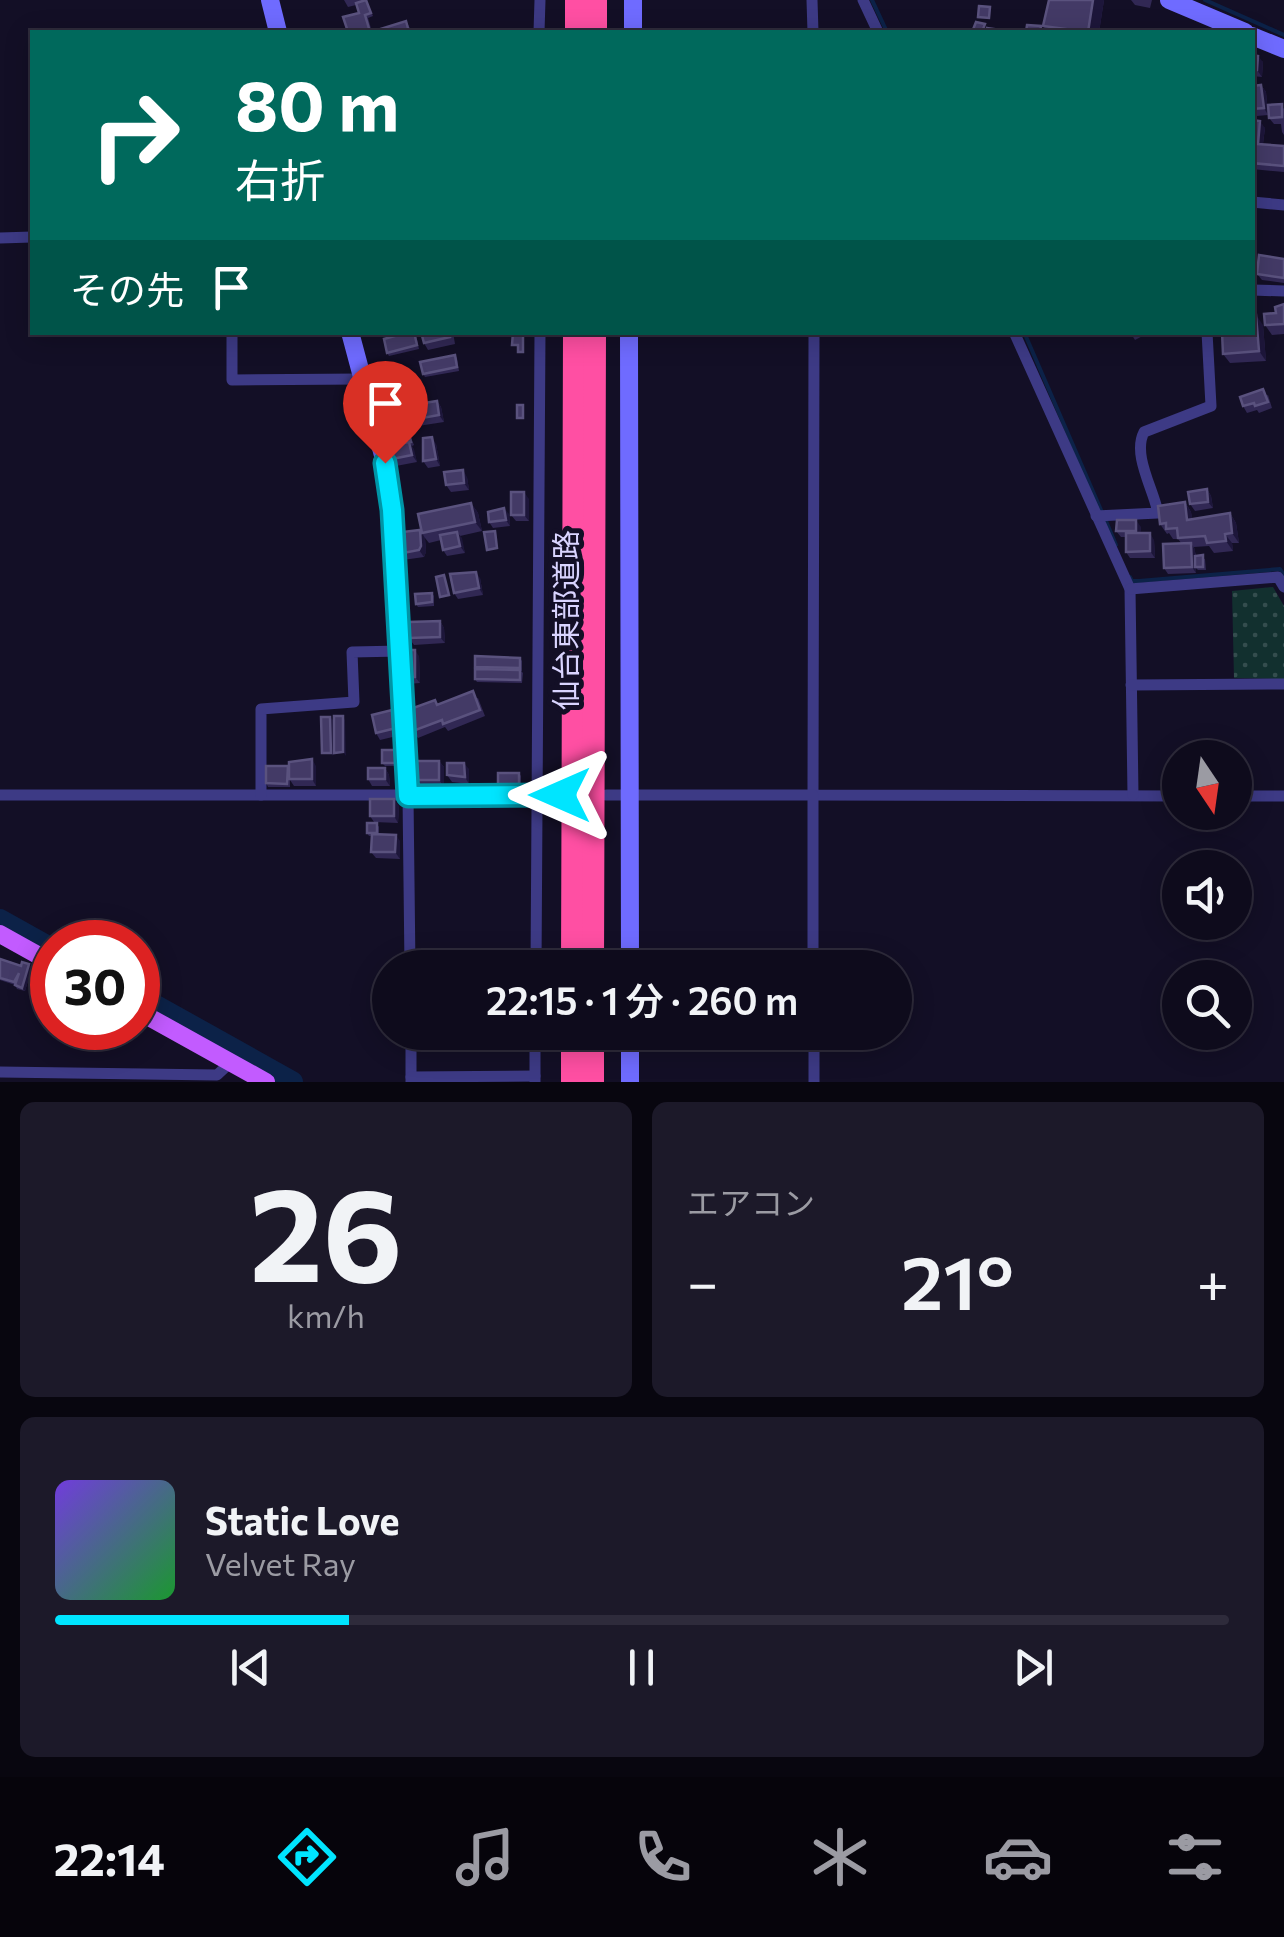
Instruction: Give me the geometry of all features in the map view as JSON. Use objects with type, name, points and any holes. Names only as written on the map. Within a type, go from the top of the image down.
[{"type":"highway","points":[[576,0],[576,30]]},
{"type":"highway","points":[[596,0],[596,30]]},
{"type":"highway","name":"仙台東部道路","points":[[572,950],[574,335]]},
{"type":"highway","name":"仙台東部道路","points":[[593,950],[595,335]]},
{"type":"highway","points":[[572,1050],[572,1082]]},
{"type":"highway","points":[[593,1050],[593,1082]]},
{"type":"main road","points":[[0,934],[30,951]]},
{"type":"main road","points":[[160,1022],[266,1082]]},
{"type":"street","points":[[270,0],[278,30]]},
{"type":"street","points":[[539,30],[540,0]]},
{"type":"street","points":[[632,30],[634,0]]},
{"type":"street","points":[[812,0],[813,30]]},
{"type":"street","points":[[863,0],[877,30]]},
{"type":"street","points":[[1169,0],[1240,30]]},
{"type":"street","points":[[1255,37],[1284,49]]},
{"type":"street","points":[[1255,202],[1284,205]]},
{"type":"street","points":[[0,238],[30,237]]},
{"type":"street","points":[[1255,290],[1284,291]]},
{"type":"street","points":[[232,335],[232,380],[362,379]]},
{"type":"street","points":[[351,335],[385,463],[392,510],[408,796],[410,950]]},
{"type":"street","points":[[536,950],[540,335]]},
{"type":"street","points":[[629,335],[630,950]]},
{"type":"street","points":[[814,335],[814,950]]},
{"type":"street","points":[[1015,335],[1130,589],[1133,796]]},
{"type":"street","points":[[1096,516],[1158,514],[1140,437],[1211,406],[1207,335]]},
{"type":"street","points":[[1130,589],[1278,578],[1284,587]]},
{"type":"street","points":[[261,795],[261,709],[354,702],[352,652],[400,650]]},
{"type":"street","points":[[1132,685],[1284,684]]},
{"type":"street","points":[[0,795],[560,795]]},
{"type":"street","points":[[606,795],[1162,796]]},
{"type":"street","points":[[1252,796],[1284,796]]},
{"type":"street","points":[[411,1050],[412,1079],[534,1079],[535,1050]]},
{"type":"street","points":[[630,1050],[630,1082]]},
{"type":"street","points":[[814,1050],[814,1082]]},
{"type":"street","points":[[0,1072],[216,1074],[231,1062]]},
{"type":"green space","points":[[1273,587],[1284,606],[1284,679],[1234,678],[1232,591]]},
{"type":"building","points":[[366,0],[371,13],[365,15],[369,30],[347,30],[343,17],[359,13],[356,3]]},
{"type":"building","points":[[1049,0],[1093,0],[1088,30],[1043,26]]},
{"type":"building","points":[[979,6],[990,7],[989,18],[978,17]]},
{"type":"building","points":[[406,21],[408,30],[377,30]]},
{"type":"building","points":[[976,22],[985,24],[983,30],[973,30]]},
{"type":"building","points":[[1027,25],[1041,26],[1040,30],[1026,30]]},
{"type":"building","points":[[1261,85],[1264,108],[1255,109],[1255,86]]},
{"type":"building","points":[[1282,104],[1282,117],[1269,118],[1268,105]]},
{"type":"building","points":[[1255,120],[1260,121],[1258,144],[1284,146],[1284,166],[1255,163]]},
{"type":"building","points":[[1259,255],[1284,259],[1284,278],[1257,274]]},
{"type":"building","points":[[1284,304],[1284,324],[1265,325],[1264,314],[1276,313],[1275,307]]},
{"type":"building","points":[[1255,315],[1259,351],[1223,354],[1222,335],[1255,335]]},
{"type":"building","points":[[415,335],[417,345],[387,353],[384,339]]},
{"type":"building","points":[[422,335],[450,335],[450,337],[424,343]]},
{"type":"building","points":[[513,335],[523,335],[523,352],[518,352],[518,345],[512,345]]},
{"type":"building","points":[[455,355],[457,367],[423,374],[420,362]]},
{"type":"building","points":[[408,381],[410,393],[389,395],[388,387]]},
{"type":"building","points":[[1263,389],[1268,402],[1243,406],[1240,397]]},
{"type":"building","points":[[437,401],[439,415],[388,424],[385,406],[410,402],[420,403],[421,409],[425,408],[424,403]]},
{"type":"building","points":[[517,405],[523,405],[523,418],[517,418]]},
{"type":"building","points":[[408,430],[411,442],[404,443],[401,432]]},
{"type":"building","points":[[432,437],[436,459],[423,461],[423,438]]},
{"type":"building","points":[[409,442],[412,455],[392,459],[389,446]]},
{"type":"building","points":[[463,470],[464,483],[446,485],[444,472]]},
{"type":"building","points":[[1207,489],[1208,502],[1190,504],[1188,492]]},
{"type":"building","points":[[511,492],[524,492],[524,515],[511,515]]},
{"type":"building","points":[[1185,502],[1187,520],[1230,513],[1232,533],[1225,534],[1226,541],[1207,543],[1205,536],[1178,538],[1177,528],[1166,529],[1166,523],[1160,524],[1158,506]]},
{"type":"building","points":[[471,503],[475,522],[422,533],[418,514]]},
{"type":"building","points":[[504,508],[506,520],[489,522],[488,512]]},
{"type":"building","points":[[1117,520],[1136,520],[1136,531],[1116,531]]},
{"type":"building","points":[[420,530],[419,550],[398,554],[397,537],[402,537],[402,532]]},
{"type":"building","points":[[495,531],[497,548],[487,550],[484,532]]},
{"type":"building","points":[[457,532],[460,546],[443,550],[440,535]]},
{"type":"building","points":[[1126,533],[1150,533],[1150,551],[1126,552]]},
{"type":"building","points":[[1191,543],[1192,567],[1164,568],[1163,544]]},
{"type":"building","points":[[1203,555],[1203,567],[1195,567],[1195,556]]},
{"type":"building","points":[[476,572],[479,588],[454,593],[450,574]]},
{"type":"building","points":[[444,575],[449,595],[440,597],[436,577]]},
{"type":"building","points":[[432,593],[432,602],[416,604],[415,594]]},
{"type":"building","points":[[440,621],[440,637],[409,638],[409,622]]},
{"type":"building","points":[[402,650],[415,650],[415,677],[403,677]]},
{"type":"building","points":[[475,656],[520,658],[520,668],[475,667]]},
{"type":"building","points":[[475,669],[520,670],[520,680],[475,679]]},
{"type":"building","points":[[473,691],[480,710],[413,731],[405,711],[435,700],[437,705]]},
{"type":"building","points":[[392,710],[396,728],[376,733],[372,715]]},
{"type":"building","points":[[334,716],[343,716],[343,752],[334,753]]},
{"type":"building","points":[[321,717],[330,717],[331,753],[322,753]]},
{"type":"building","points":[[382,750],[397,750],[397,763],[382,763]]},
{"type":"building","points":[[312,759],[312,779],[289,779],[289,762]]},
{"type":"building","points":[[413,761],[439,761],[439,780],[413,780]]},
{"type":"building","points":[[447,763],[464,763],[465,777],[447,775]]},
{"type":"building","points":[[266,766],[288,766],[287,784],[266,783]]},
{"type":"building","points":[[368,768],[385,768],[385,779],[368,779]]},
{"type":"building","points":[[498,773],[519,773],[519,784],[498,785]]},
{"type":"building","points":[[370,799],[394,799],[394,816],[370,816]]},
{"type":"building","points":[[367,823],[377,823],[377,833],[367,833]]},
{"type":"building","points":[[372,834],[396,835],[395,852],[371,852]]},
{"type":"building","points":[[0,959],[21,966],[22,962],[29,964],[22,988],[15,985],[19,973],[14,982],[0,978]]},
{"type":"waterway","points":[[872,0],[886,30]]},
{"type":"waterway","points":[[1205,0],[1284,35]]},
{"type":"waterway","points":[[1025,335],[1101,510]]},
{"type":"waterway","points":[[1106,521],[1116,545]]},
{"type":"waterway","points":[[1130,577],[1139,581],[1280,569],[1284,575]]},
{"type":"waterway","points":[[0,920],[30,937]]},
{"type":"waterway","points":[[160,1008],[292,1082]]},
{"type":"route","points":[[385,463],[392,510],[408,796],[560,795]]}]
